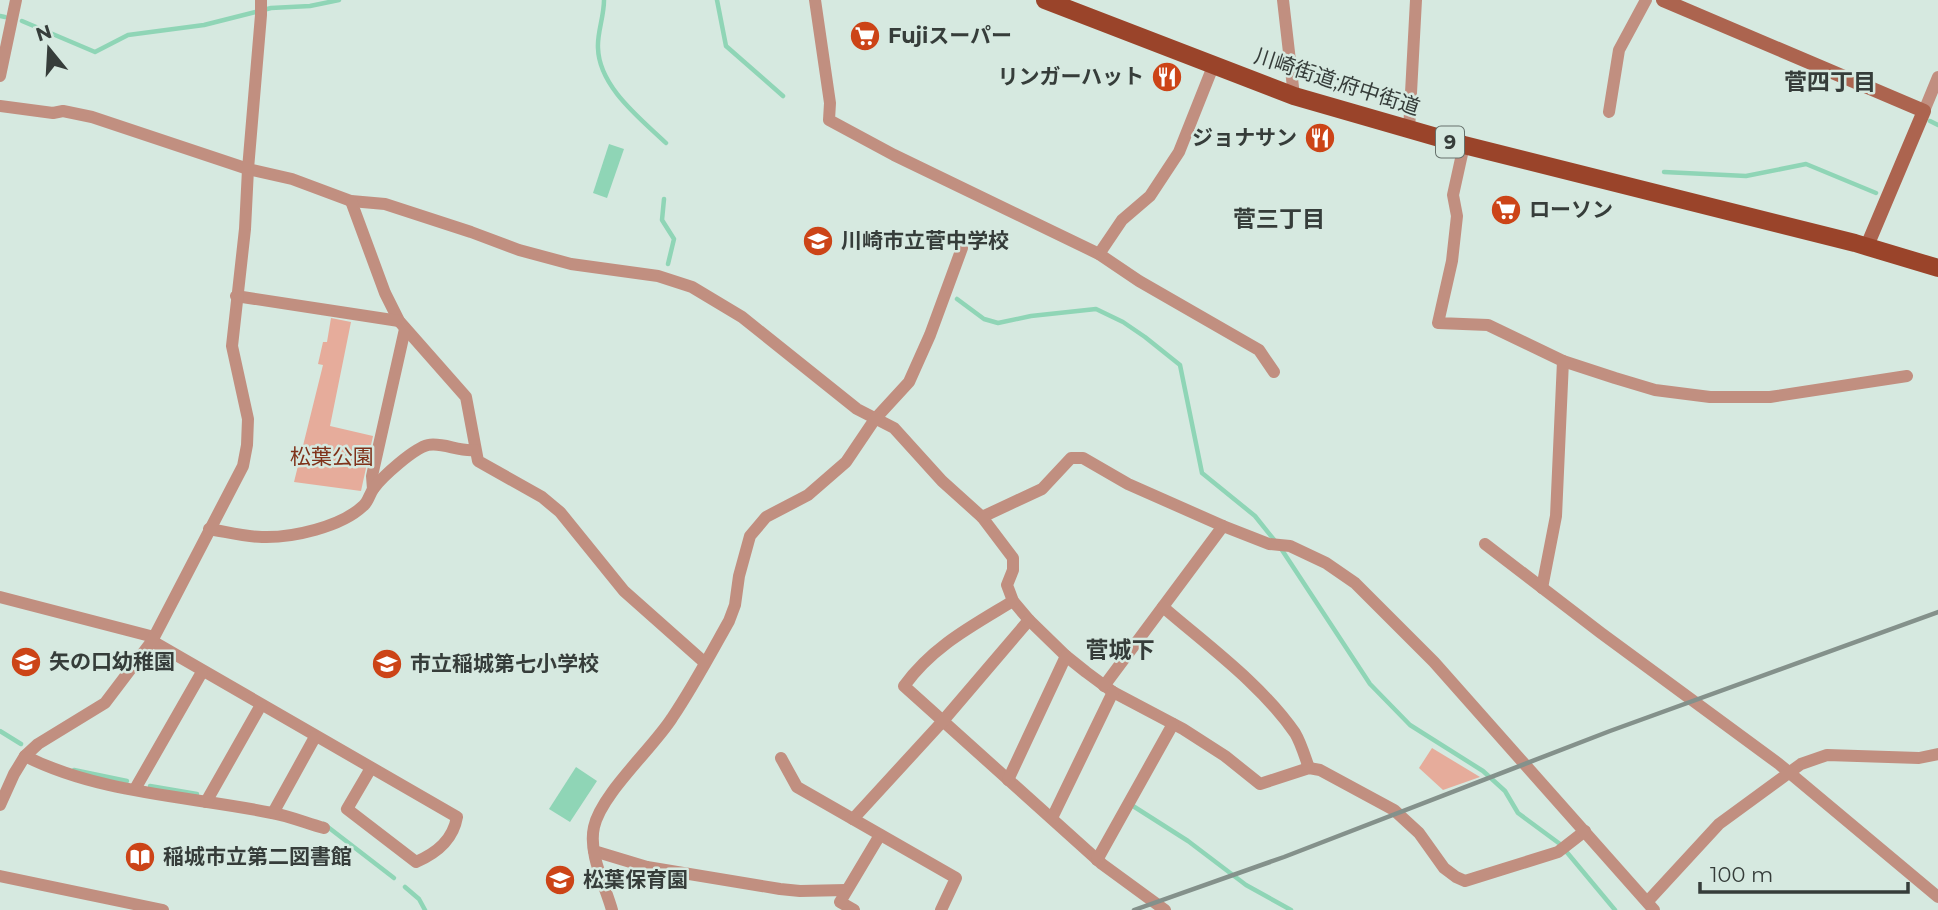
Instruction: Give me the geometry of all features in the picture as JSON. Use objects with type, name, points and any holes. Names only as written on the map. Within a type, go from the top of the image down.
[{"type":"main road","name":"川崎街道;府中街道","points":[[1045,0],[1294,96],[1464,145],[1867,246]]},
{"type":"main road","name":"9","points":[[1867,246],[1938,268]]},
{"type":"street","points":[[0,76],[16,0]]},
{"type":"street","points":[[814,0],[830,103],[829,120],[894,155],[1099,254],[1139,281],[1258,350],[1274,372]]},
{"type":"street","points":[[1283,0],[1294,96]]},
{"type":"street","points":[[1409,130],[1416,0]]},
{"type":"street","points":[[1609,113],[1619,50],[1646,0]]},
{"type":"street","points":[[1663,0],[1923,111]]},
{"type":"street","points":[[0,805],[25,756],[38,744],[105,703],[153,639],[243,466],[247,445],[247,419],[232,346],[245,229],[261,7]]},
{"type":"street","points":[[1099,254],[1122,220],[1150,196],[1179,152],[1214,64]]},
{"type":"street","points":[[1867,246],[1938,77]]},
{"type":"street","points":[[0,106],[53,113],[63,111],[92,117],[248,169],[292,179],[351,201],[385,204],[519,250],[571,264],[658,276],[692,286],[742,317],[857,409],[894,428],[942,481],[982,517],[1013,558],[1013,570],[1007,585],[1013,600],[1029,620],[1066,656],[1108,689],[1225,756],[1260,784],[1309,768],[1320,770],[1394,810],[1419,833],[1444,868],[1465,881],[1563,848],[1585,831]]},
{"type":"street","points":[[1464,145],[1453,195],[1457,216],[1452,261],[1438,323],[1488,325],[1563,361],[1655,390],[1710,397],[1770,397],[1907,376]]},
{"type":"street","points":[[351,201],[385,293],[402,325],[467,397],[478,461],[542,497],[560,512],[624,591],[704,662]]},
{"type":"street","points":[[612,910],[594,851],[594,825],[599,813],[671,719],[729,621],[748,544],[756,527],[771,513],[808,495],[846,462],[875,419],[909,382],[930,335],[962,248]]},
{"type":"street","points":[[236,296],[402,325]]},
{"type":"street","points":[[373,489],[372,476],[402,325]]},
{"type":"street","points":[[1542,588],[1556,516],[1563,361]]},
{"type":"street","points":[[209,529],[263,537],[320,529],[362,508],[373,489],[413,452],[427,445],[475,450]]},
{"type":"street","points":[[982,517],[1042,489],[1071,458],[1083,458],[1128,484],[1223,526],[1269,544],[1290,546],[1326,564],[1370,597],[1434,662],[1651,906],[1719,824],[1801,764],[1827,755],[1919,758],[1938,754]]},
{"type":"street","points":[[1052,818],[1108,689],[1163,607],[1223,526]]},
{"type":"street","points":[[1485,544],[1788,773],[1938,897]]},
{"type":"street","points":[[0,597],[153,639],[202,672],[457,817],[455,830],[438,851],[416,862],[347,809],[370,768]]},
{"type":"street","points":[[1013,600],[942,645],[919,665],[904,686],[1097,860],[1165,910]]},
{"type":"street","points":[[1163,607],[1270,702],[1297,736],[1309,768]]},
{"type":"street","points":[[853,819],[942,722],[1029,620]]},
{"type":"street","points":[[1008,780],[1066,656]]},
{"type":"street","points":[[135,789],[202,672]]},
{"type":"street","points":[[205,802],[261,705]]},
{"type":"street","points":[[1097,860],[1173,724]]},
{"type":"street","points":[[273,813],[315,737]]},
{"type":"street","points":[[25,756],[52,770],[135,789],[273,813],[324,828]]},
{"type":"street","points":[[781,758],[797,787],[956,878],[941,910]]},
{"type":"street","points":[[854,910],[840,902],[880,835]]},
{"type":"street","points":[[594,851],[647,867],[780,888],[800,891],[846,890]]},
{"type":"street","points":[[0,876],[163,910]]},
{"type":"green space","name":"松葉公園","points":[[331,318],[351,322],[330,426],[373,436],[361,491],[294,482],[323,365],[318,364],[323,342],[327,342]]},
{"type":"green space","points":[[1432,748],[1480,777],[1443,790],[1419,768]]},
{"type":"shaded area","points":[[609,144],[624,149],[607,198],[593,193]]},
{"type":"shaded area","points":[[576,767],[597,781],[570,822],[549,809]]},
{"type":"waterway","points":[[22,21],[95,52],[128,35],[204,25],[271,8],[310,6],[339,0]]},
{"type":"waterway","points":[[604,0],[598,48],[606,76],[623,101],[666,143]]},
{"type":"waterway","points":[[717,0],[726,46],[783,96]]},
{"type":"waterway","points":[[0,16],[5,17]]},
{"type":"waterway","points":[[1930,121],[1938,125]]},
{"type":"waterway","points":[[1664,172],[1746,176],[1806,164],[1876,193]]},
{"type":"waterway","points":[[664,199],[662,220],[674,239],[668,264]]},
{"type":"waterway","points":[[957,299],[984,319],[998,323],[1031,316],[1096,309],[1123,322],[1145,337],[1180,365],[1202,473],[1255,516],[1275,541]]},
{"type":"waterway","points":[[1280,547],[1370,684],[1410,725],[1483,771],[1505,791],[1518,813],[1560,844],[1615,910]]},
{"type":"waterway","points":[[0,731],[21,744]]},
{"type":"waterway","points":[[74,770],[127,781]]},
{"type":"waterway","points":[[150,786],[197,794]]},
{"type":"waterway","points":[[1133,806],[1188,841],[1246,885],[1291,910]]},
{"type":"waterway","points":[[324,824],[394,878]]},
{"type":"waterway","points":[[405,887],[419,899],[425,910]]},
{"type":"railway","points":[[1134,910],[1284,857],[1610,731],[1938,612]]},
{"type":"place","name":"Fujiスーパー","points":[[865,36]]},
{"type":"place","name":"リンガーハット","points":[[1167,77]]},
{"type":"place","name":"ジョナサン","points":[[1320,138]]},
{"type":"place","name":"ローソン","points":[[1506,210]]},
{"type":"place","name":"川崎市立菅中学校","points":[[818,241]]},
{"type":"place","name":"矢の口幼稚園","points":[[26,662]]},
{"type":"place","name":"市立稲城第七小学校","points":[[387,664]]},
{"type":"place","name":"稲城市立第二図書館","points":[[140,857]]},
{"type":"place","name":"松葉保育園","points":[[560,880]]},
{"type":"district","name":"菅四丁目","points":[[1830,82]]},
{"type":"district","name":"菅三丁目","points":[[1279,219]]},
{"type":"district","name":"菅城下","points":[[1120,650]]}]
